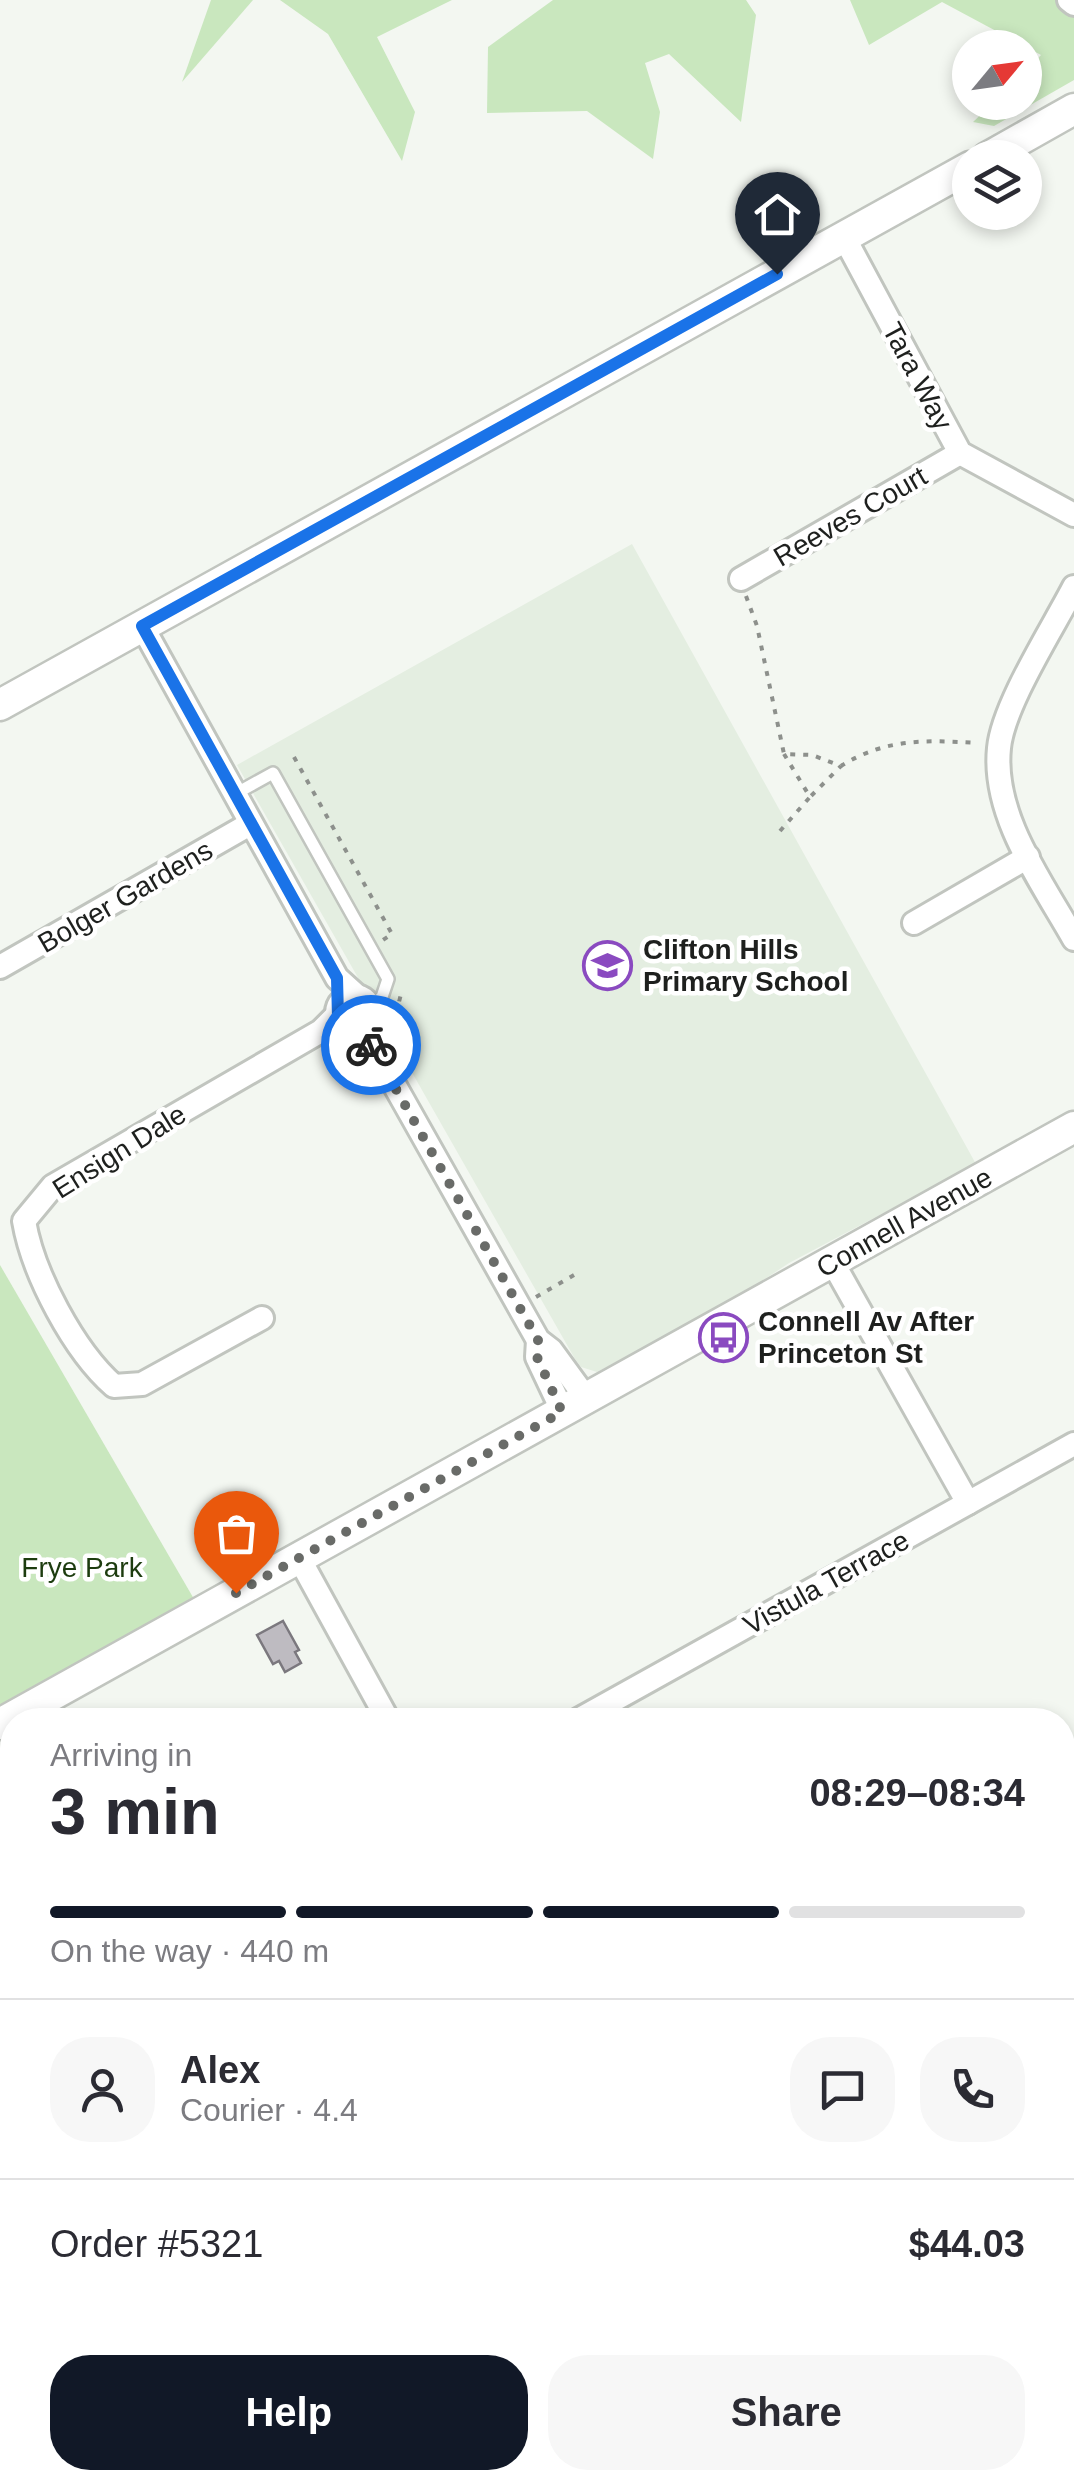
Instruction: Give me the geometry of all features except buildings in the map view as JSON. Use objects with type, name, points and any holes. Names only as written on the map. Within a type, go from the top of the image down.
[{"type":"street","points":[[1019,140],[1074,109]]},
{"type":"street","points":[[0,705],[952,177]]},
{"type":"street","name":"Tara Way","points":[[844,237],[960,453],[1074,515]]},
{"type":"street","name":"Reeves Court","points":[[741,579],[960,453]]},
{"type":"street","points":[[1074,587],[1011,712],[999,745],[999,781],[1011,820],[1074,939]]},
{"type":"street","points":[[142,626],[356,1019],[538,1340],[552,1350],[574,1405]]},
{"type":"street","name":"Bolger Gardens","points":[[0,967],[250,824]]},
{"type":"street","points":[[914,923],[1028,857]]},
{"type":"street","name":"Ensign Dale","points":[[262,1318],[142,1384],[114,1386],[92,1367],[30,1256],[24,1221],[53,1186],[321,1031],[356,1019]]},
{"type":"street","name":"Connell Avenue","points":[[29,1708],[1074,1127]]},
{"type":"street","points":[[833,1263],[968,1503]]},
{"type":"street","name":"Vistula Terrace","points":[[600,1708],[1074,1444]]},
{"type":"street","points":[[299,1558],[381,1708]]},
{"type":"lane","points":[[235,794],[273,773],[388,979],[382,997],[356,1019]]},
{"type":"path","points":[[748,604],[757,626],[784,754],[810,797]]},
{"type":"path","points":[[780,831],[841,766],[873,747],[978,743],[978,737],[987,738]]},
{"type":"path","points":[[784,754],[812,755],[841,766]]},
{"type":"path","points":[[294,757],[392,934],[378,943]]},
{"type":"path","points":[[396,1014],[402,1003],[401,986]]},
{"type":"path","points":[[536,1297],[574,1274]]},
{"type":"shaded area","name":"Clifton Hills Primary School","points":[[632,544],[976,1164],[789,1263],[738,1297],[597,1372],[581,1367],[575,1359],[237,765]]},
{"type":"green space","points":[[211,0],[253,0],[182,82]]},
{"type":"green space","points":[[280,0],[452,0],[377,37],[415,112],[402,161],[328,34]]},
{"type":"green space","points":[[553,0],[746,0],[756,15],[741,122],[669,54],[645,63],[660,112],[653,159],[587,111],[487,113],[488,47]]},
{"type":"green space","points":[[850,0],[1068,0],[1074,9],[1074,80],[1042,98],[1042,30],[994,30],[942,2],[869,45]]},
{"type":"green space","points":[[975,120],[1004,120],[994,126]]},
{"type":"green space","name":"Frye Park","points":[[0,1265],[194,1599],[0,1706]]},
{"type":"way so far","points":[[236,1593],[562,1412],[537,1357],[538,1340],[371,1045]]},
{"type":"place","name":"Clifton Hills Primary School","points":[[608,965]]},
{"type":"place","name":"Connell Av After Princeton St","points":[[723,1337]]},
{"type":"route","points":[[371,1045],[357,1030],[342,1025],[338,1017],[337,978],[142,626],[777,274]]}]
